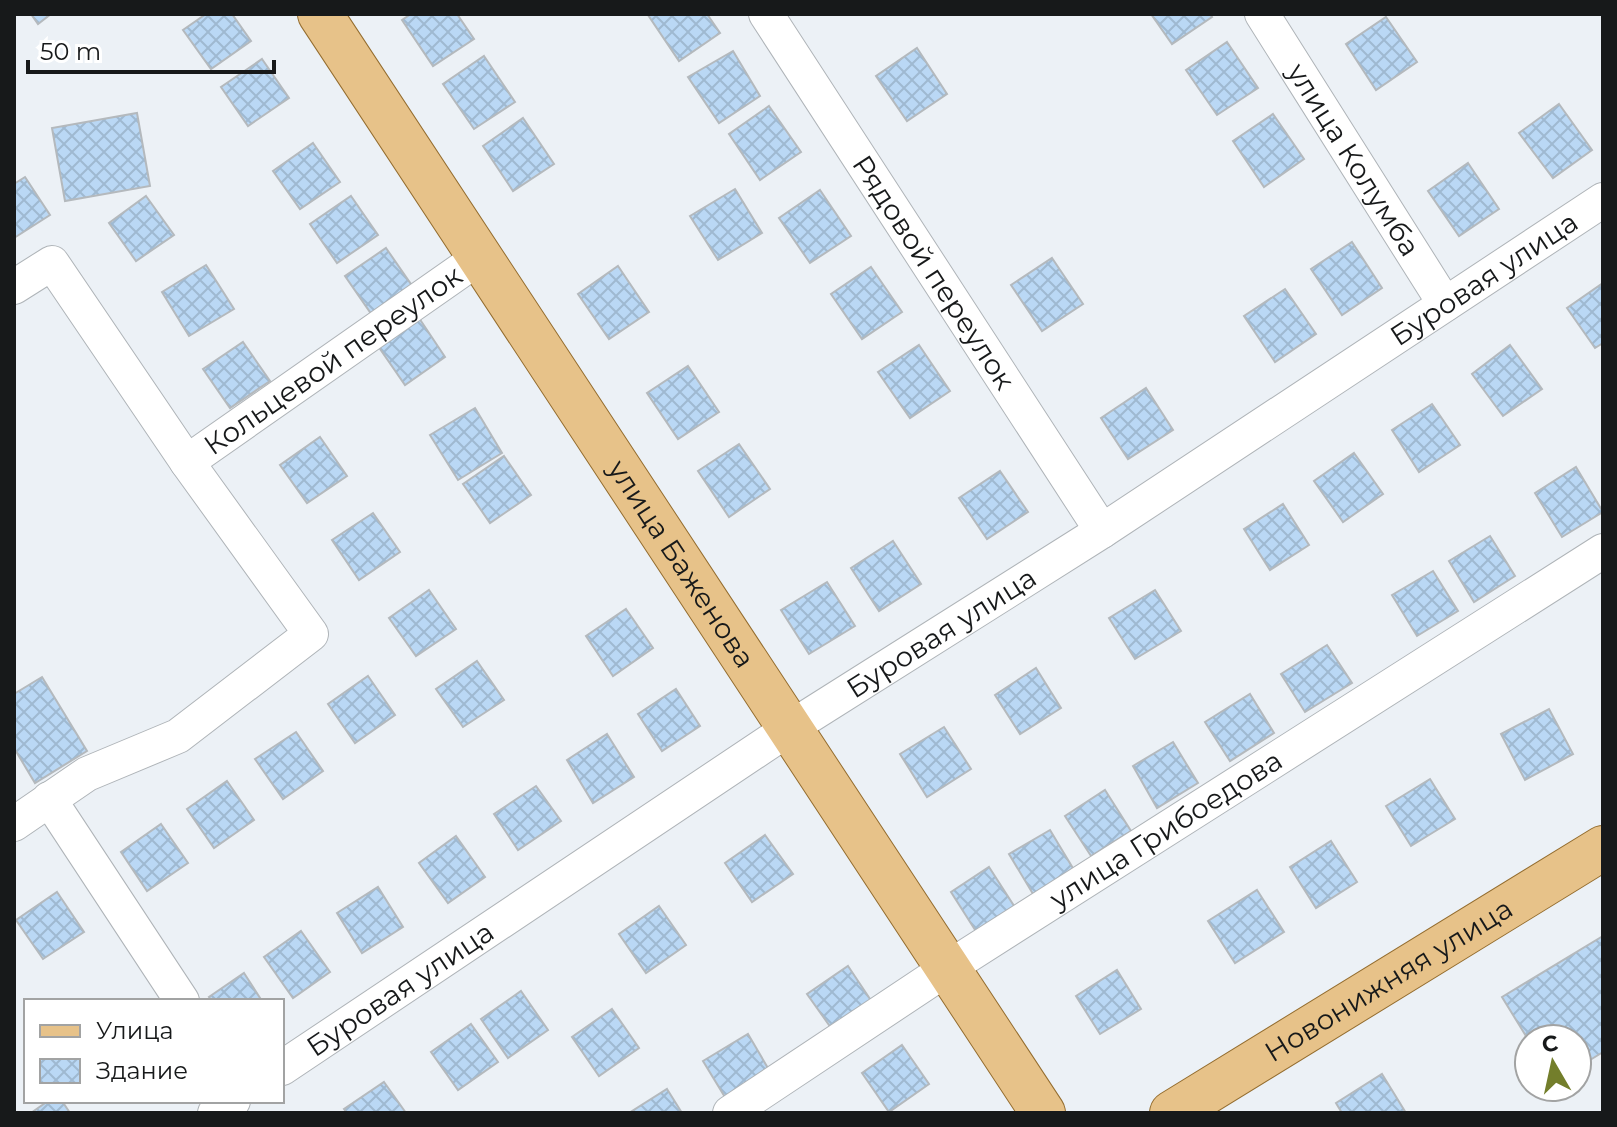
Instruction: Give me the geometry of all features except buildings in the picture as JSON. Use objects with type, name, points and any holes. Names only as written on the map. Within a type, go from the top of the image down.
[{"type":"main road","name":"улица Баженова","points":[[320,14],[1043,1113]]},
{"type":"main road","name":"Новонижняя улица","points":[[1172,1113],[1603,848]]},
{"type":"street","name":"Рядовой переулок","points":[[766,14],[1102,531]]},
{"type":"street","name":"улица Колумба","points":[[1262,14],[1445,304]]},
{"type":"street","name":"Буровая улица","points":[[284,1067],[790,728],[1102,531],[1603,200]]},
{"type":"street","name":"Кольцевой переулок","points":[[187,462],[480,257]]},
{"type":"street","name":"Кольцевой переулок","points":[[14,287],[52,263],[187,462],[311,634],[178,736],[87,774],[14,824]]},
{"type":"street","name":"улица Грибоедова","points":[[730,1113],[948,968],[1603,551]]},
{"type":"street","points":[[49,799],[181,999]]}]
